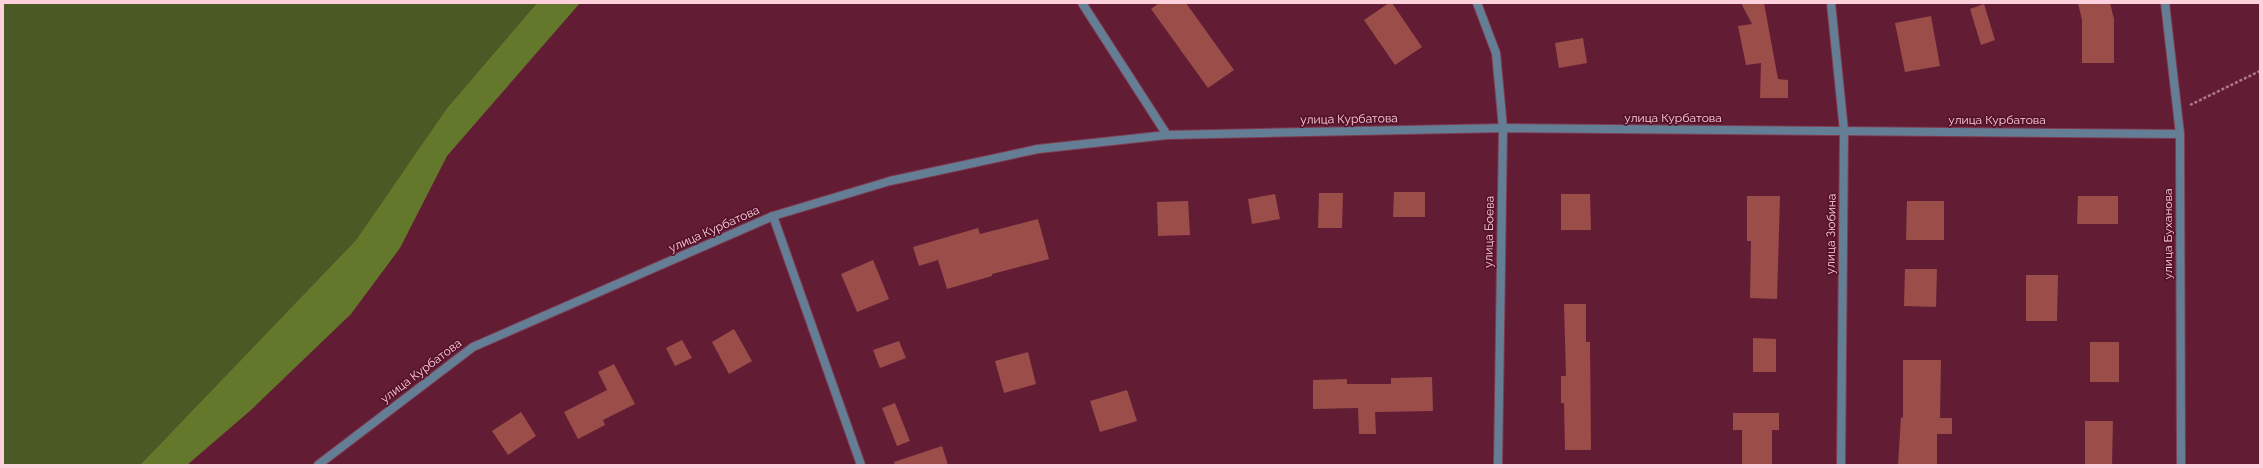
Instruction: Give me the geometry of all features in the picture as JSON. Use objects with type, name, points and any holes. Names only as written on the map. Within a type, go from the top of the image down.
[{"type":"street","points":[[1082,3],[1167,135]]},
{"type":"street","name":"улица Боева","points":[[1477,3],[1496,53],[1503,128],[1498,465]]},
{"type":"street","name":"улица Зюбина","points":[[1831,3],[1844,131],[1841,465]]},
{"type":"street","name":"улица Буханова","points":[[2165,3],[2180,134],[2182,465]]},
{"type":"street","name":"улица Курбатова","points":[[318,465],[473,347],[773,216],[890,181],[1038,149],[1167,135],[1503,128],[2180,134]]},
{"type":"street","points":[[773,216],[861,465]]},
{"type":"path","points":[[2177,112],[2260,71]]},
{"type":"green space","points":[[3,3],[537,3],[447,108],[356,240],[140,465],[3,465]]},
{"type":"green space","points":[[537,3],[580,3],[447,156],[400,248],[351,314],[251,410],[187,465],[140,465],[356,240],[447,108]]},
{"type":"building","points":[[1159,3],[1186,3],[1234,70],[1208,88],[1151,9]]},
{"type":"building","points":[[1389,3],[1392,3],[1422,47],[1395,65],[1364,20]]},
{"type":"building","points":[[1741,3],[1764,3],[1778,79],[1788,80],[1788,98],[1760,98],[1761,63],[1746,65],[1738,26],[1752,24]]},
{"type":"building","points":[[2078,3],[2110,3],[2114,19],[2114,63],[2082,63],[2082,20]]},
{"type":"building","points":[[1984,4],[1995,40],[1981,45],[1970,9]]},
{"type":"building","points":[[1931,16],[1940,66],[1905,72],[1895,23]]},
{"type":"building","points":[[1583,38],[1587,63],[1559,68],[1555,43]]},
{"type":"building","points":[[1394,192],[1425,192],[1425,217],[1393,217]]},
{"type":"building","points":[[1319,193],[1343,193],[1342,228],[1318,228]]},
{"type":"building","points":[[1275,194],[1280,219],[1252,224],[1248,199]]},
{"type":"building","points":[[1561,194],[1590,194],[1591,230],[1561,230]]},
{"type":"building","points":[[1747,196],[1780,196],[1777,299],[1750,298],[1751,241],[1747,241]]},
{"type":"building","points":[[2078,196],[2118,196],[2118,224],[2077,224]]},
{"type":"building","points":[[1188,201],[1190,235],[1158,236],[1157,202]]},
{"type":"building","points":[[1907,201],[1944,201],[1944,240],[1906,240]]},
{"type":"building","points":[[1038,219],[1049,259],[992,274],[992,276],[947,289],[938,260],[919,266],[913,247],[978,228],[980,234]]},
{"type":"building","points":[[873,260],[889,299],[857,312],[841,274]]},
{"type":"building","points":[[1905,269],[1937,269],[1936,307],[1904,306]]},
{"type":"building","points":[[2026,275],[2058,275],[2057,321],[2026,321]]},
{"type":"building","points":[[1564,304],[1586,304],[1586,342],[1590,342],[1591,450],[1565,450],[1564,403],[1561,403],[1561,376],[1566,376]]},
{"type":"building","points":[[734,329],[752,361],[729,374],[712,342]]},
{"type":"building","points":[[1753,338],[1776,339],[1776,372],[1753,372]]},
{"type":"building","points":[[682,340],[692,358],[675,366],[666,348]]},
{"type":"building","points":[[899,341],[906,358],[880,368],[873,350]]},
{"type":"building","points":[[2090,342],[2119,342],[2119,382],[2090,382]]},
{"type":"building","points":[[1028,352],[1036,384],[1004,393],[995,361]]},
{"type":"building","points":[[1903,360],[1941,360],[1940,418],[1952,418],[1952,434],[1937,434],[1937,465],[1898,465],[1901,417],[1903,418]]},
{"type":"building","points":[[614,364],[635,404],[603,420],[605,425],[578,439],[564,412],[607,390],[598,372]]},
{"type":"building","points":[[1432,377],[1433,411],[1375,412],[1376,434],[1359,434],[1358,408],[1313,409],[1313,380],[1347,379],[1347,384],[1391,384],[1391,378]]},
{"type":"building","points":[[1127,390],[1137,421],[1100,432],[1090,401]]},
{"type":"building","points":[[895,403],[910,441],[897,446],[882,408]]},
{"type":"building","points":[[521,412],[536,436],[508,455],[492,431]]},
{"type":"building","points":[[1733,413],[1779,413],[1779,430],[1772,430],[1772,465],[1742,465],[1742,430],[1733,430]]},
{"type":"building","points":[[2085,421],[2113,421],[2112,465],[2085,465]]},
{"type":"building","points":[[942,446],[948,465],[895,465],[894,462]]}]
